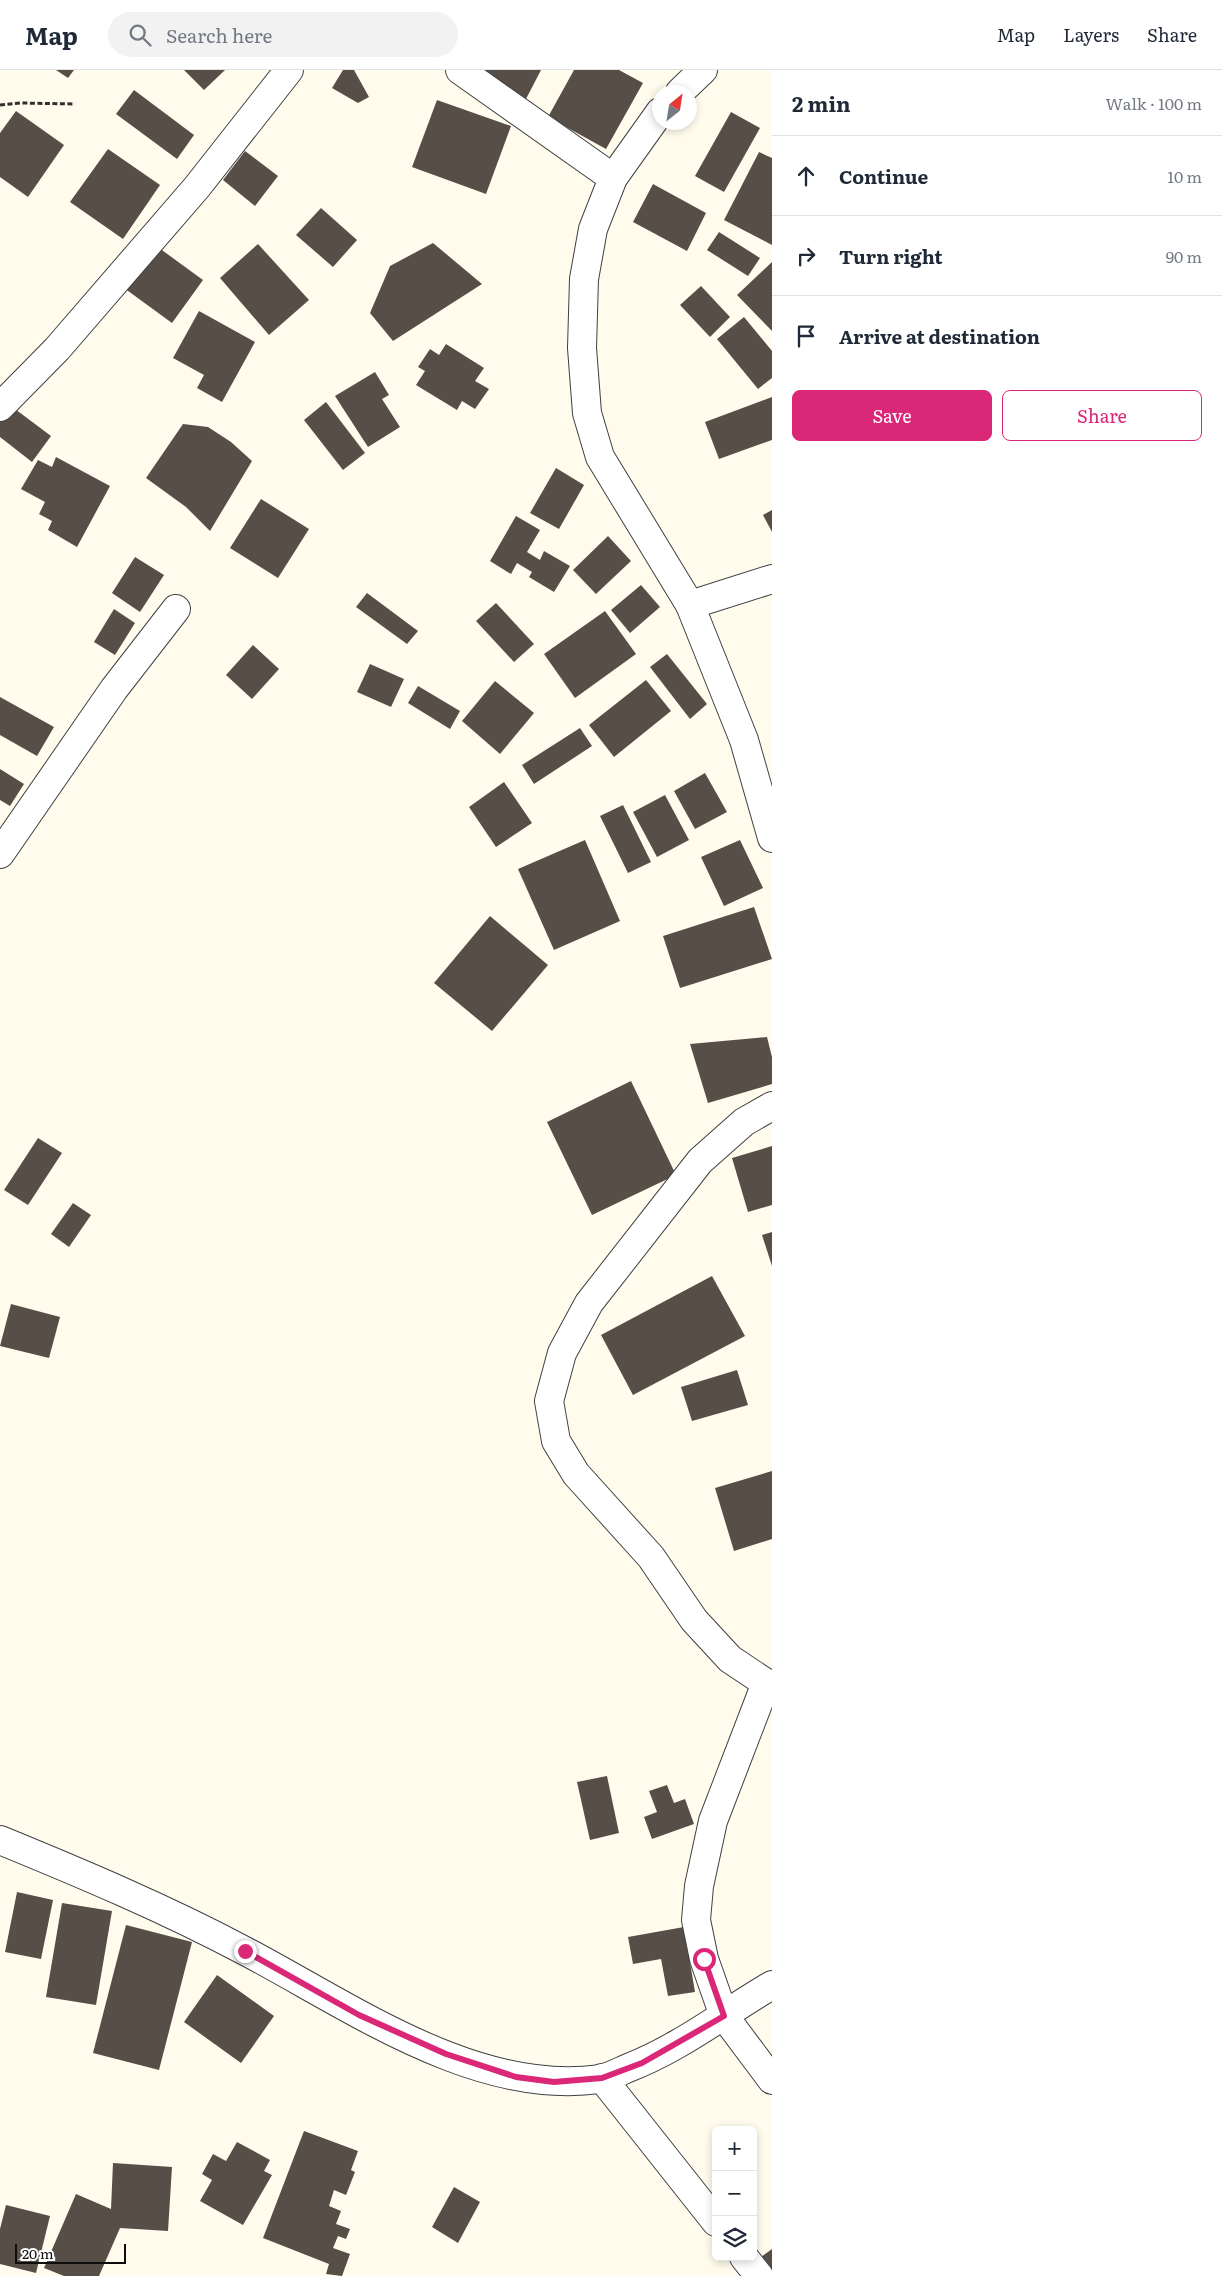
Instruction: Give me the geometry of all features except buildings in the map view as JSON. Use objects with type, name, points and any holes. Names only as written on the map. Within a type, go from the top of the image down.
[{"type":"street","points":[[4,398],[57,349],[197,187],[289,70]]},
{"type":"street","points":[[460,70],[613,178]]},
{"type":"street","points":[[687,85],[703,70]]},
{"type":"street","points":[[652,123],[613,178],[593,229],[584,279],[582,348],[587,413],[600,457],[690,605],[744,740],[772,838]]},
{"type":"street","points":[[690,605],[772,579]]},
{"type":"street","points":[[0,854],[114,689],[176,609]]},
{"type":"street","points":[[772,1106],[744,1122],[700,1161],[589,1303],[562,1353],[549,1401],[556,1441],[576,1474],[651,1557],[694,1620],[730,1659],[769,1684],[713,1821],[699,1886],[696,1920],[702,1950],[724,2016],[772,2080]]},
{"type":"street","points":[[0,1840],[132,1894],[245,1951],[359,2015],[446,2054],[516,2077],[554,2082],[602,2078],[642,2063],[724,2016],[772,1985]]},
{"type":"street","points":[[602,2078],[712,2217]]},
{"type":"street","points":[[747,2261],[759,2276]]},
{"type":"path","points":[[0,105],[21,103],[75,104]]},
{"type":"route","points":[[245,1951],[359,2015],[446,2054],[516,2077],[554,2082],[602,2078],[642,2063],[724,2016],[704,1959]]}]
